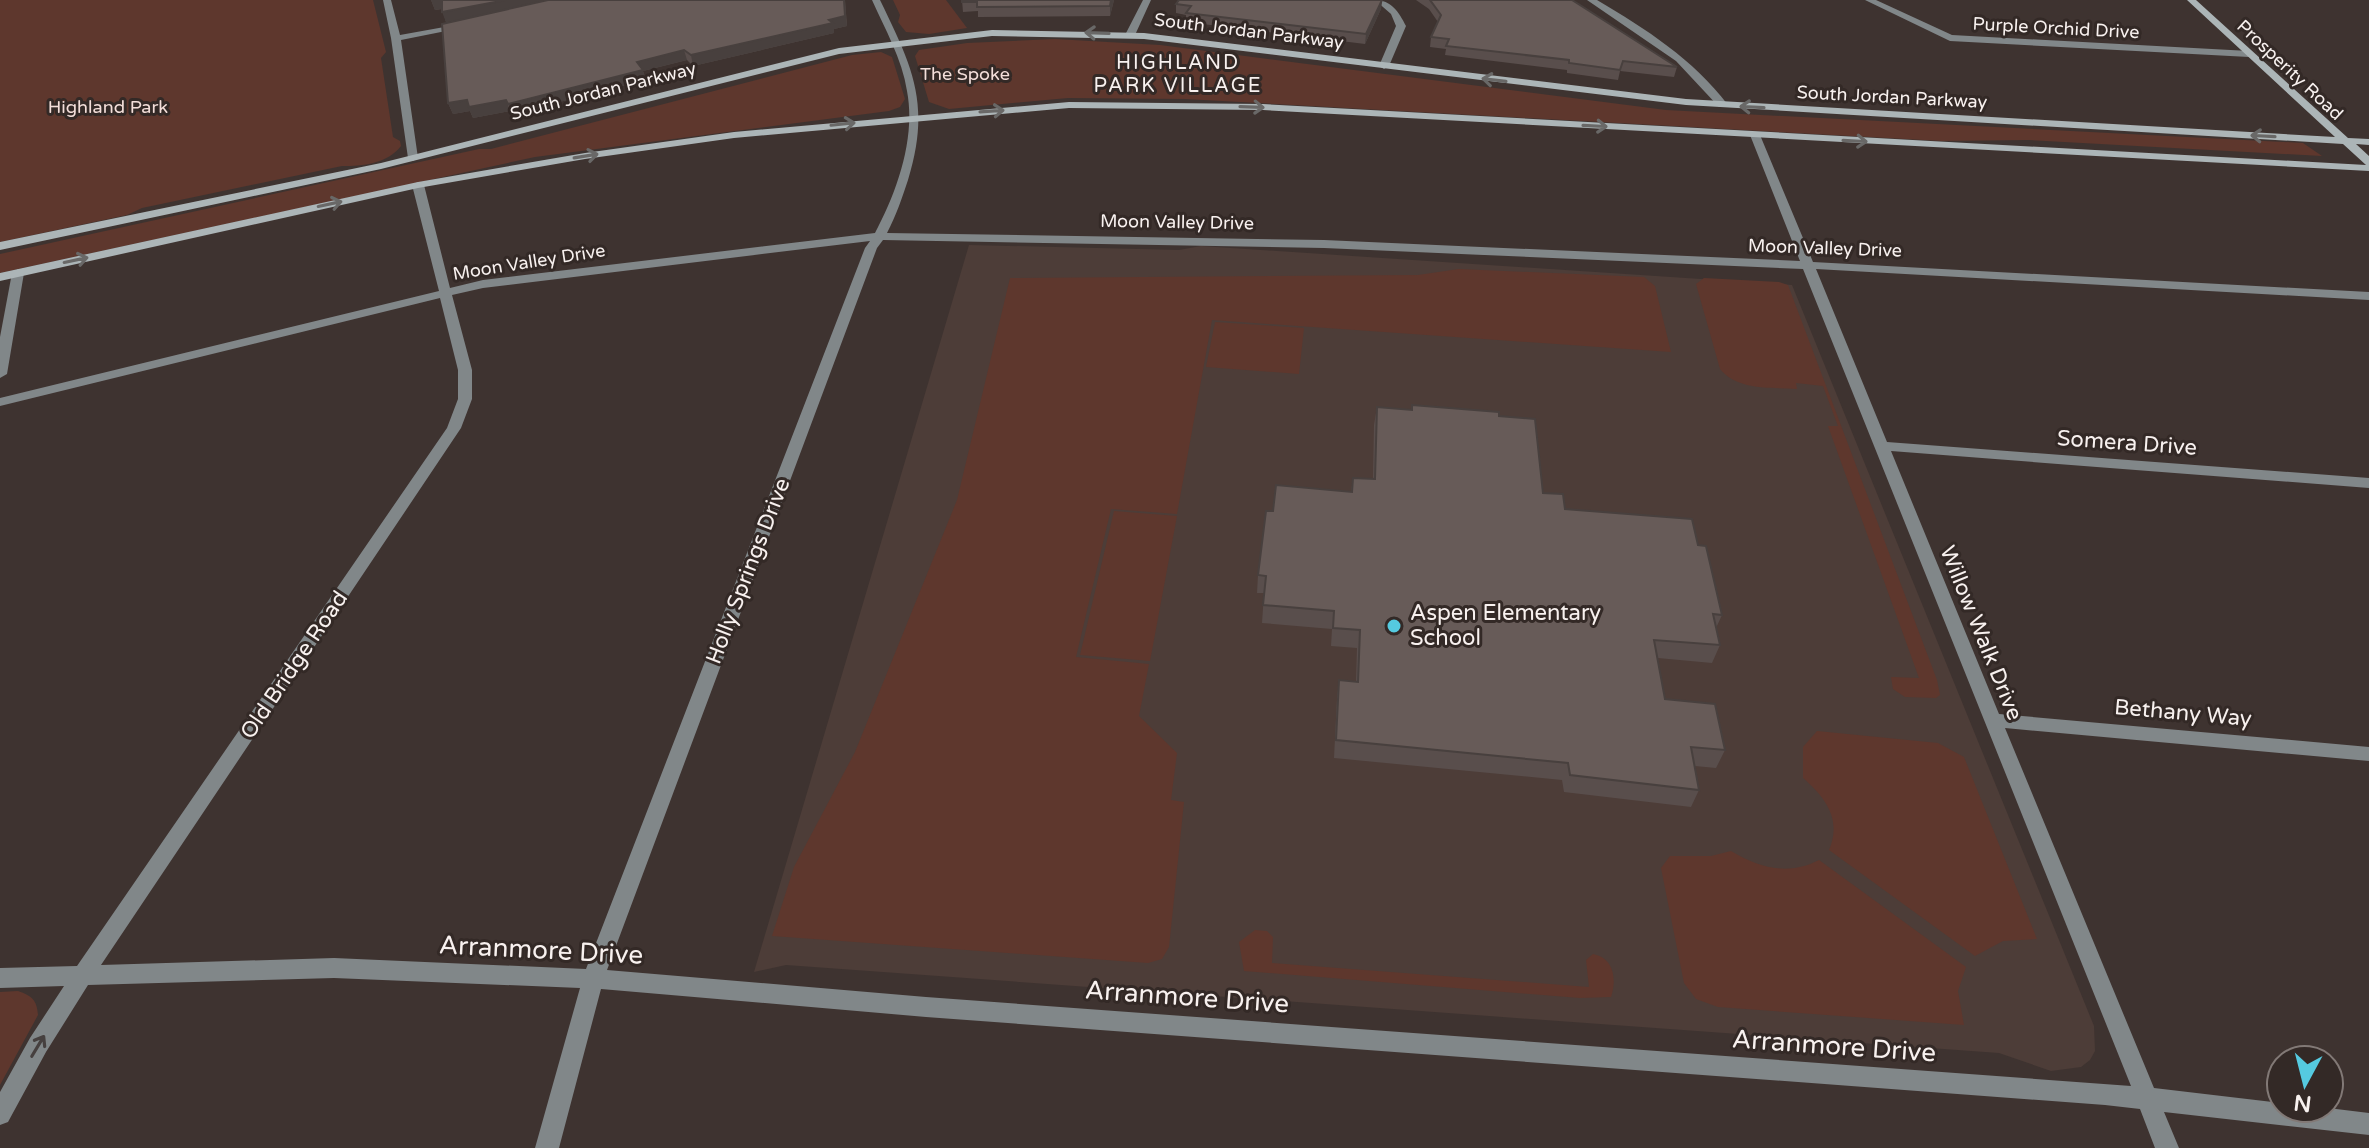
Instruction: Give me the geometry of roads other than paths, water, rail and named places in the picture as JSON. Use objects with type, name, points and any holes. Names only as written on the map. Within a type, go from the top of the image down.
[{"type":"street","points":[[387,0],[396,38],[413,158]]},
{"type":"street","name":"Holly Springs Drive","points":[[547,1148],[593,979],[871,248],[882,236],[913,152],[916,101],[911,75],[876,0]]},
{"type":"street","points":[[1130,35],[1147,0]]},
{"type":"street","points":[[1379,0],[1395,13],[1401,26],[1384,66]]},
{"type":"street","points":[[1591,0],[1672,51],[1699,75],[1723,105]]},
{"type":"street","name":"Purple Orchid Drive","points":[[1869,0],[1950,38],[2249,54]]},
{"type":"street","name":"Prosperity Road","points":[[2191,0],[2369,165]]},
{"type":"street","points":[[396,38],[469,25]]},
{"type":"street","name":"South Jordan Parkway","points":[[0,246],[413,158],[808,58],[897,41],[1021,32],[1130,35],[1723,105],[2369,142]]},
{"type":"street","points":[[0,277],[418,185],[558,160],[734,135],[914,117],[1138,103],[2369,165]]},
{"type":"street","name":"Willow Walk Drive","points":[[1755,135],[2167,1148]]},
{"type":"street","name":"Old Bridge Road","points":[[0,1114],[82,976],[454,428],[465,399],[466,378],[418,185]]},
{"type":"street","name":"Moon Valley Drive","points":[[0,402],[446,293],[512,280],[882,236],[1324,244],[1808,265],[2369,296]]},
{"type":"street","points":[[0,374],[18,273]]},
{"type":"street","name":"Somera Drive","points":[[1882,446],[2369,483]]},
{"type":"street","name":"Bethany Way","points":[[1993,720],[2369,754]]},
{"type":"street","name":"Arranmore Drive","points":[[0,978],[334,968],[593,979],[926,1007],[2146,1098],[2369,1124]]},
{"type":"place","name":"Aspen Elementary School","points":[[1394,626]]},
{"type":"district","name":"HIGHLAND PARK VILLAGE","points":[[1178,74]]},
{"type":"park label","name":"The Spoke","points":[[965,74]]},
{"type":"park label","name":"Highland Park","points":[[108,107]]}]
